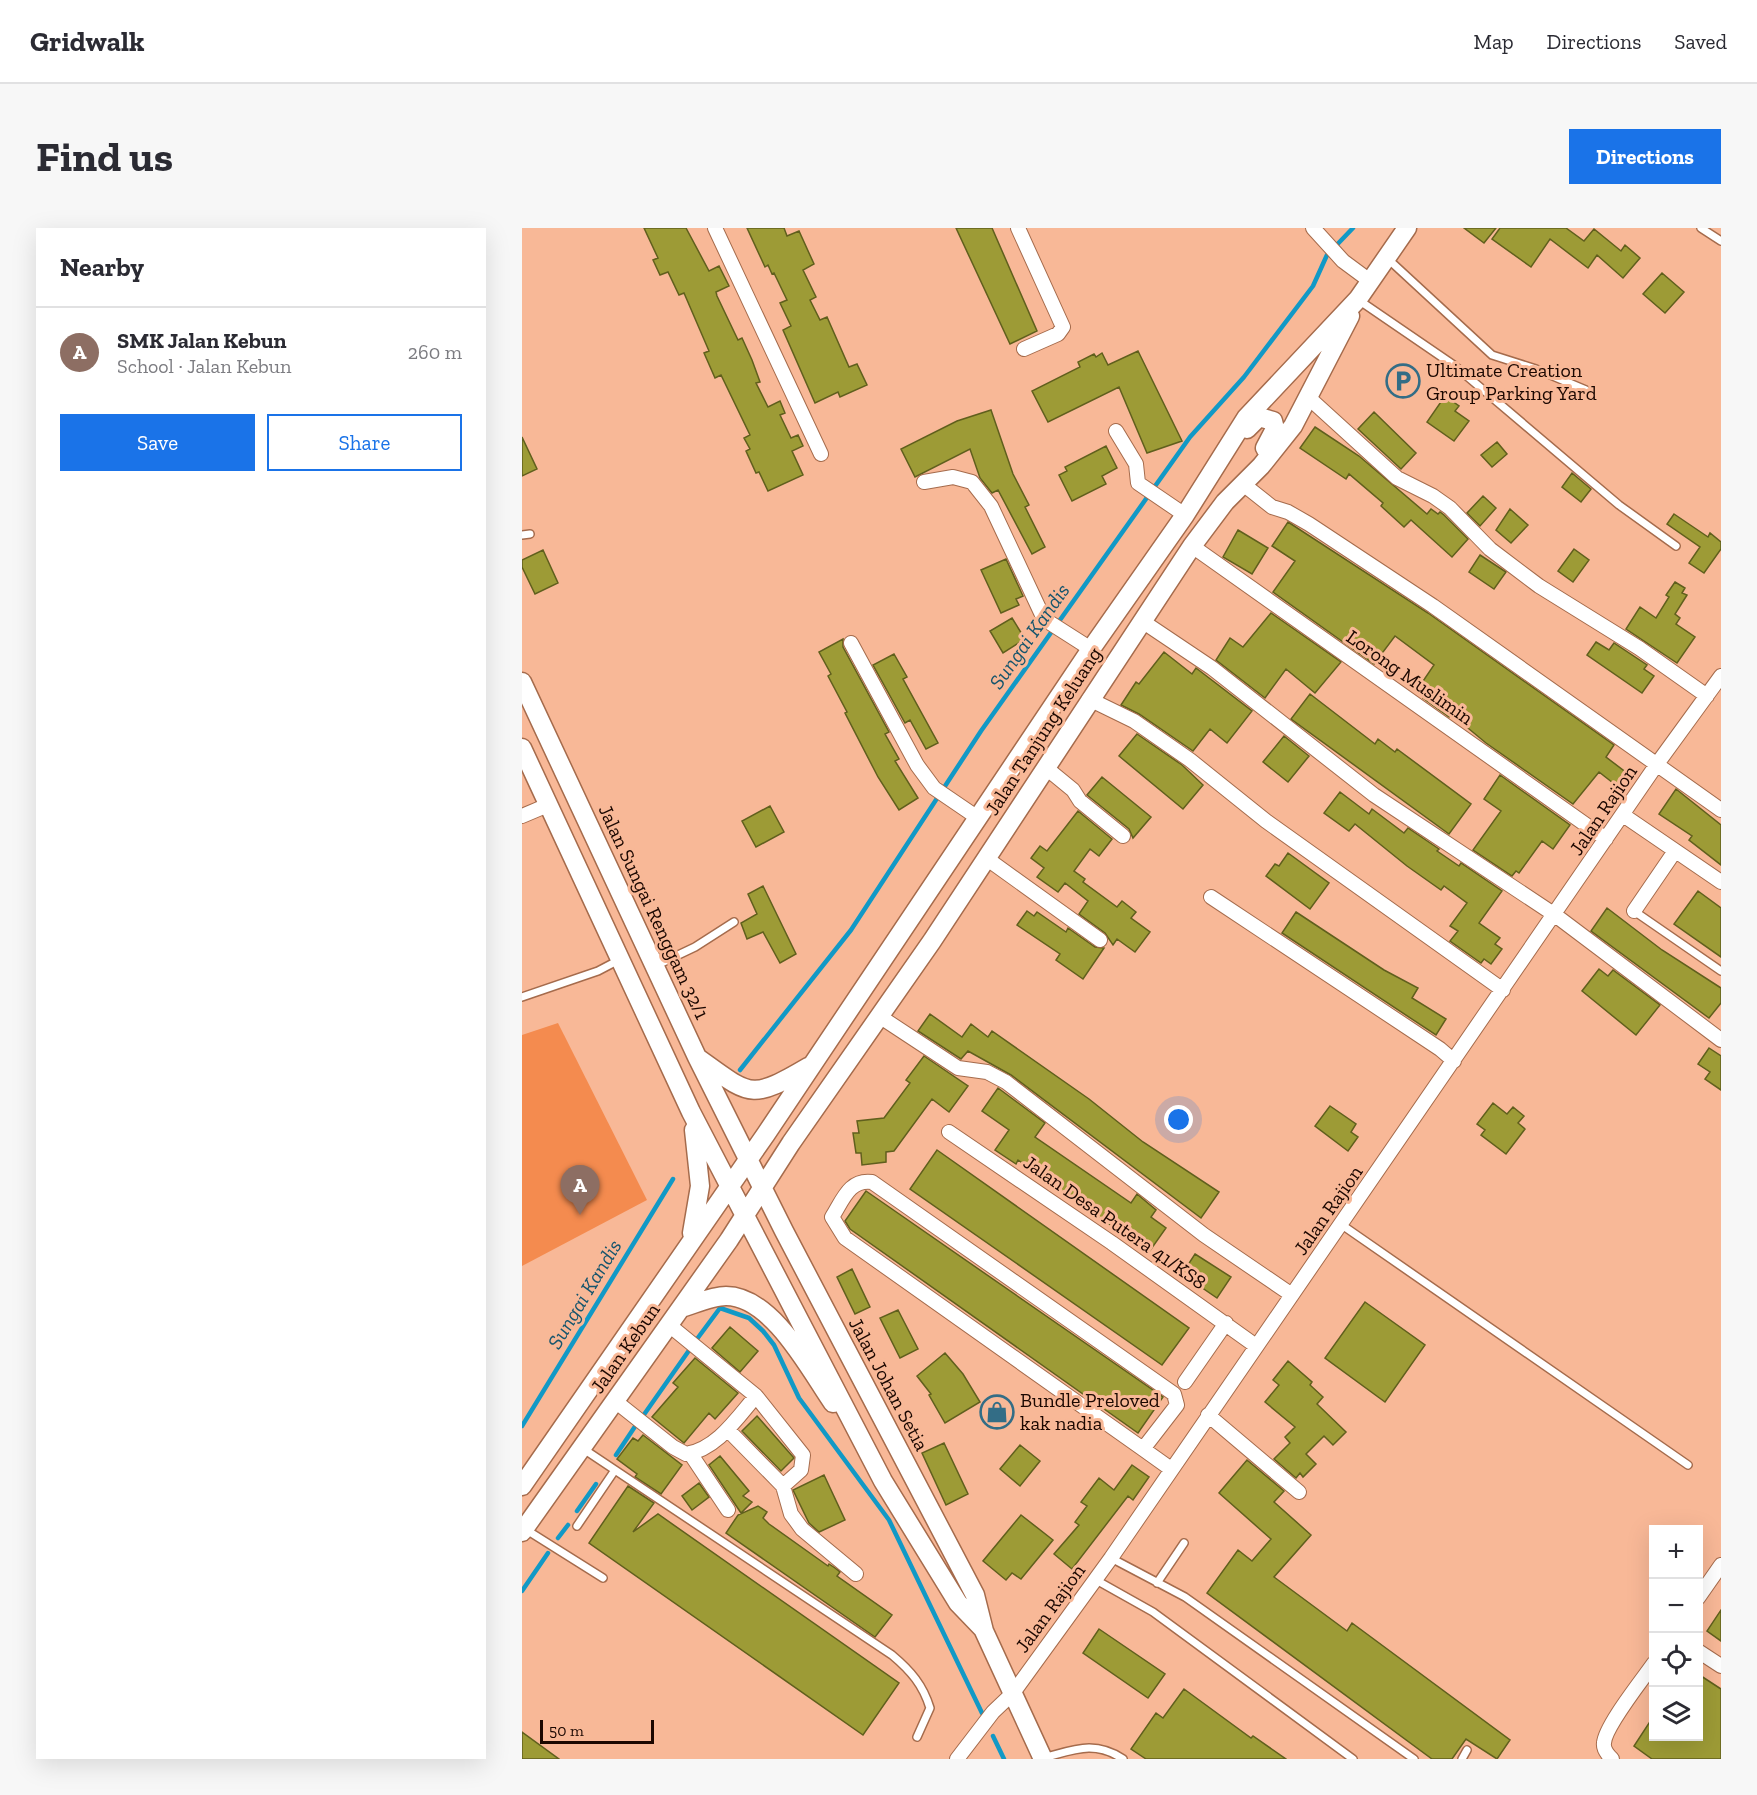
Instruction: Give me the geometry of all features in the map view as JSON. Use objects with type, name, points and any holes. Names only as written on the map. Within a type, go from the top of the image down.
[{"type":"main road","name":"Jalan Tanjung Keluang","points":[[763,1189],[987,858],[1089,699],[1192,546],[1225,502],[1293,426],[1309,399],[1358,299],[1407,228]]},
{"type":"main road","name":"Jalan Tanjung Keluang","points":[[748,1160],[978,818],[1085,645],[1185,515],[1246,418],[1358,299]]},
{"type":"main road","points":[[1215,467],[1259,417],[1268,417],[1273,421],[1275,429],[1273,438],[1249,466],[1243,484]]},
{"type":"main road","name":"Jalan Sungai Renggam 32/1","points":[[522,682],[697,1058],[748,1160]]},
{"type":"main road","points":[[522,748],[691,1112],[746,1215]]},
{"type":"main road","points":[[697,1058],[740,1088],[760,1091],[777,1085],[812,1064]]},
{"type":"main road","points":[[688,1246],[697,1215],[700,1186],[697,1144],[691,1112]]},
{"type":"main road","name":"Jalan Johan Setia","points":[[748,1160],[975,1595],[984,1630],[1043,1759]]},
{"type":"main road","name":"Jalan Kebun","points":[[522,1486],[748,1160]]},
{"type":"main road","name":"Jalan Kebun","points":[[523,1531],[763,1189]]},
{"type":"main road","name":"Jalan Johan Setia","points":[[746,1215],[884,1481],[958,1603],[984,1630]]},
{"type":"main road","points":[[681,1308],[725,1296],[743,1299],[772,1316],[874,1461]]},
{"type":"street","points":[[715,228],[821,454]]},
{"type":"street","points":[[1018,228],[1062,323],[1058,334],[1024,349]]},
{"type":"street","points":[[1317,233],[1343,261],[1370,281]]},
{"type":"street","points":[[1309,399],[1397,478],[1433,496],[1450,508],[1490,549],[1531,580],[1639,648],[1715,689]]},
{"type":"street","points":[[1116,431],[1136,464],[1138,483],[1185,515]]},
{"type":"street","points":[[924,482],[953,477],[972,482],[991,506],[1044,619],[1085,645]]},
{"type":"street","points":[[1243,484],[1272,507],[1288,512],[1309,524],[1433,606],[1721,810]]},
{"type":"street","name":"Lorong Muslimin","points":[[1192,546],[1606,839]]},
{"type":"street","points":[[1142,621],[1212,668],[1374,795],[1559,919],[1721,1040]]},
{"type":"street","points":[[850,643],[917,765],[934,788],[978,818]]},
{"type":"street","name":"Jalan Rajion","points":[[957,1759],[993,1712],[1013,1693],[1101,1583],[1111,1558],[1208,1415],[1292,1295],[1346,1230],[1454,1061],[1503,990],[1559,919],[1606,839],[1663,767],[1715,689]]},
{"type":"street","points":[[1089,699],[1134,721],[1190,760],[1266,821],[1503,990]]},
{"type":"street","points":[[1046,767],[1073,790],[1080,801],[1123,836]]},
{"type":"street","points":[[522,816],[548,805]]},
{"type":"street","points":[[1623,815],[1721,882]]},
{"type":"street","points":[[1634,911],[1675,851]]},
{"type":"street","points":[[987,858],[1100,940]]},
{"type":"street","points":[[1211,897],[1420,1035],[1454,1061]]},
{"type":"street","points":[[879,1016],[958,1068],[987,1072],[1006,1083],[1204,1234],[1292,1295]]},
{"type":"street","name":"Jalan Desa Putera 41/KS8","points":[[949,1132],[1256,1346]]},
{"type":"street","points":[[1143,1449],[1177,1405],[1174,1394],[872,1182],[861,1180],[853,1184],[832,1217],[845,1238],[1143,1449],[1172,1468]]},
{"type":"street","points":[[1185,1382],[1226,1323]]},
{"type":"street","points":[[669,1325],[756,1396],[803,1455],[801,1470],[783,1486]]},
{"type":"street","points":[[690,1454],[702,1449],[728,1430],[756,1396]]},
{"type":"street","points":[[615,1401],[673,1447],[690,1454],[729,1510]]},
{"type":"street","points":[[1208,1415],[1299,1492]]},
{"type":"street","points":[[728,1430],[783,1486],[791,1514],[802,1528],[856,1574]]},
{"type":"street","points":[[1703,1591],[1721,1565]]},
{"type":"street","points":[[1703,1654],[1721,1666]]},
{"type":"street","points":[[1612,1759],[1605,1750],[1604,1742],[1610,1726],[1649,1669]]},
{"type":"lane","points":[[1701,228],[1721,241]]},
{"type":"lane","points":[[1386,258],[1492,355],[1536,369],[1586,390]]},
{"type":"lane","points":[[1358,299],[1455,366],[1618,505],[1676,546]]},
{"type":"lane","points":[[1634,911],[1721,971]]},
{"type":"lane","points":[[655,966],[695,946],[734,922]]},
{"type":"lane","points":[[522,997],[598,971],[619,960]]},
{"type":"lane","points":[[1346,1230],[1688,1465]]},
{"type":"lane","points":[[582,1448],[892,1655],[912,1672],[926,1693],[930,1708],[928,1717],[917,1737]]},
{"type":"lane","points":[[577,1526],[615,1470]]},
{"type":"lane","points":[[523,1531],[603,1578]]},
{"type":"lane","points":[[1157,1583],[1184,1543]]},
{"type":"lane","points":[[1111,1558],[1185,1597],[1414,1759]]},
{"type":"lane","points":[[1101,1583],[1153,1612],[1353,1759]]},
{"type":"lane","points":[[1043,1759],[1083,1748],[1104,1748],[1123,1759]]},
{"type":"lane","points":[[1461,1759],[1467,1750]]},
{"type":"shaded area","points":[[558,1023],[647,1200],[522,1266],[522,1035]]},
{"type":"building","points":[[644,228],[686,228],[709,271],[719,266],[729,286],[716,292],[717,296],[738,340],[742,338],[760,382],[756,383],[768,407],[780,401],[785,413],[780,415],[791,438],[798,435],[803,446],[792,451],[803,475],[768,491],[759,472],[756,473],[746,451],[750,449],[744,438],[750,435],[721,375],[715,378],[704,353],[709,351],[684,293],[679,295],[668,272],[660,275],[653,260],[658,258]]},
{"type":"building","points":[[747,228],[784,228],[787,236],[799,231],[814,264],[803,270],[816,297],[810,300],[820,320],[827,317],[849,367],[857,364],[867,385],[840,397],[838,392],[815,403],[783,330],[791,326],[780,303],[787,300],[774,273],[772,274],[768,265],[765,267]]},
{"type":"building","points":[[956,228],[992,228],[1037,331],[1010,344]]},
{"type":"building","points":[[1464,228],[1496,228],[1484,243]]},
{"type":"building","points":[[1500,228],[1566,228],[1584,241],[1594,229],[1621,251],[1625,245],[1640,258],[1623,278],[1597,255],[1588,268],[1550,239],[1531,267],[1492,239]]},
{"type":"building","points":[[1662,273],[1684,292],[1665,313],[1643,294]]},
{"type":"building","points":[[1138,351],[1182,441],[1147,453],[1119,387],[1048,422],[1032,391],[1080,367],[1078,362],[1094,354],[1096,357],[1102,353],[1108,365]]},
{"type":"building","points":[[1445,396],[1459,406],[1455,411],[1469,421],[1454,441],[1427,422]]},
{"type":"building","points":[[991,410],[1013,474],[1029,505],[1025,507],[1045,547],[1032,554],[998,490],[992,493],[980,478],[970,449],[915,477],[901,449],[957,421]]},
{"type":"building","points":[[1374,412],[1416,453],[1401,469],[1358,429]]},
{"type":"building","points":[[1315,427],[1359,456],[1427,514],[1431,509],[1438,514],[1440,512],[1468,539],[1452,557],[1411,520],[1404,527],[1381,506],[1383,503],[1349,474],[1346,479],[1300,448]]},
{"type":"building","points":[[522,437],[537,469],[522,476]]},
{"type":"building","points":[[1497,442],[1507,454],[1492,467],[1481,455]]},
{"type":"building","points":[[1106,446],[1117,468],[1102,476],[1106,484],[1072,501],[1059,475],[1067,471],[1065,467]]},
{"type":"building","points":[[1572,473],[1591,489],[1581,502],[1562,487]]},
{"type":"building","points":[[1483,496],[1496,508],[1480,526],[1467,513]]},
{"type":"building","points":[[1510,509],[1528,525],[1511,543],[1496,530]]},
{"type":"building","points":[[1674,514],[1708,537],[1710,533],[1721,542],[1721,549],[1704,573],[1689,563],[1700,547],[1667,524]]},
{"type":"building","points":[[1288,522],[1428,613],[1614,745],[1606,757],[1632,777],[1622,790],[1599,772],[1573,804],[1486,743],[1451,714],[1449,717],[1423,698],[1429,690],[1421,684],[1434,665],[1395,636],[1374,664],[1273,592],[1295,561],[1272,546]]},
{"type":"building","points":[[1238,530],[1268,548],[1252,574],[1223,557]]},
{"type":"building","points":[[1574,549],[1589,560],[1573,582],[1558,571]]},
{"type":"building","points":[[543,550],[558,583],[535,594],[522,567],[522,560]]},
{"type":"building","points":[[1480,555],[1506,572],[1494,589],[1469,572]]},
{"type":"building","points":[[1006,559],[1023,596],[1016,599],[1019,605],[1001,613],[981,570]]},
{"type":"building","points":[[1675,582],[1685,588],[1682,593],[1687,595],[1675,614],[1680,618],[1676,624],[1695,637],[1677,663],[1626,629],[1640,607],[1656,618],[1669,597],[1666,595]]},
{"type":"building","points":[[1271,613],[1341,662],[1315,693],[1286,669],[1265,698],[1216,660],[1230,638],[1243,647]]},
{"type":"building","points":[[1012,618],[1025,639],[1003,653],[990,631]]},
{"type":"building","points":[[843,639],[843,647],[889,732],[885,734],[899,759],[895,761],[918,798],[899,810],[878,777],[845,713],[847,712],[828,676],[831,674],[819,652]]},
{"type":"building","points":[[1596,642],[1609,650],[1614,643],[1647,665],[1644,669],[1654,676],[1642,693],[1587,655]]},
{"type":"building","points":[[1164,652],[1192,674],[1196,668],[1252,711],[1227,743],[1210,729],[1193,751],[1139,714],[1121,705],[1136,682],[1139,684]]},
{"type":"building","points":[[894,654],[907,677],[903,679],[938,743],[926,749],[910,720],[905,723],[873,665]]},
{"type":"building","points":[[1310,694],[1375,744],[1378,739],[1395,752],[1397,749],[1471,804],[1449,834],[1291,719]]},
{"type":"building","points":[[1137,734],[1182,765],[1203,785],[1183,809],[1119,756]]},
{"type":"building","points":[[1284,736],[1309,756],[1288,782],[1263,762]]},
{"type":"building","points":[[1500,775],[1570,825],[1553,849],[1542,841],[1519,873],[1516,871],[1512,876],[1473,850],[1501,811],[1484,799]]},
{"type":"building","points":[[1102,777],[1151,817],[1133,838],[1129,829],[1087,795]]},
{"type":"building","points":[[1676,789],[1721,825],[1721,865],[1689,840],[1692,836],[1659,814]]},
{"type":"building","points":[[1340,792],[1369,814],[1372,809],[1404,833],[1408,828],[1459,866],[1461,863],[1502,891],[1479,923],[1500,938],[1495,944],[1502,949],[1491,964],[1484,959],[1481,963],[1450,941],[1458,931],[1450,926],[1467,903],[1444,886],[1441,890],[1355,824],[1349,831],[1324,813]]},
{"type":"building","points":[[770,806],[784,832],[756,847],[742,821]]},
{"type":"building","points":[[1078,811],[1112,839],[1099,856],[1090,849],[1074,871],[1085,879],[1083,882],[1117,907],[1122,901],[1136,912],[1131,918],[1150,932],[1135,952],[1117,939],[1113,945],[1105,933],[1079,914],[1088,901],[1065,883],[1058,892],[1037,877],[1044,868],[1031,858],[1040,846],[1047,851]]},
{"type":"building","points":[[1288,853],[1329,883],[1310,909],[1266,876],[1275,864],[1279,866]]},
{"type":"building","points":[[763,886],[796,954],[780,963],[763,932],[747,939],[741,923],[757,914],[748,894]]},
{"type":"building","points":[[1698,891],[1721,908],[1721,957],[1674,924]]},
{"type":"building","points":[[1607,908],[1662,950],[1721,988],[1721,1003],[1709,1018],[1591,931]]},
{"type":"building","points":[[1027,911],[1034,916],[1037,912],[1066,932],[1068,928],[1095,947],[1104,948],[1083,979],[1056,960],[1060,954],[1017,925]]},
{"type":"building","points":[[1296,912],[1384,970],[1418,988],[1412,998],[1446,1019],[1436,1035],[1282,933]]},
{"type":"building","points":[[1599,969],[1608,976],[1613,970],[1660,1005],[1636,1035],[1582,991]]},
{"type":"building","points":[[930,1014],[962,1037],[971,1024],[988,1037],[992,1031],[1089,1099],[1143,1142],[1219,1192],[1201,1218],[1011,1075],[968,1051],[961,1059],[918,1031]]},
{"type":"building","points":[[1709,1048],[1721,1056],[1721,1090],[1705,1079],[1710,1072],[1698,1064]]},
{"type":"building","points":[[924,1056],[968,1086],[949,1112],[932,1099],[894,1151],[886,1152],[886,1162],[862,1165],[861,1153],[856,1153],[853,1133],[859,1133],[857,1121],[884,1118],[910,1083],[906,1080]]},
{"type":"building","points":[[998,1088],[1045,1123],[1035,1137],[1131,1203],[1137,1194],[1156,1210],[1151,1217],[1166,1228],[1149,1252],[1018,1160],[1016,1164],[995,1150],[1009,1130],[982,1111]]},
{"type":"building","points":[[1493,1103],[1507,1114],[1513,1107],[1524,1116],[1518,1123],[1525,1129],[1506,1154],[1481,1135],[1485,1130],[1477,1124]]},
{"type":"building","points":[[1330,1106],[1356,1124],[1351,1132],[1358,1137],[1348,1151],[1315,1126]]},
{"type":"building","points":[[937,1150],[1189,1328],[1162,1365],[910,1189]]},
{"type":"building","points":[[866,1191],[1163,1397],[1138,1433],[850,1229],[845,1221]]},
{"type":"building","points":[[1195,1254],[1231,1277],[1217,1298],[1182,1274]]},
{"type":"building","points":[[852,1269],[870,1307],[855,1314],[837,1277]]},
{"type":"building","points":[[1365,1302],[1425,1345],[1385,1402],[1325,1358]]},
{"type":"building","points":[[898,1310],[918,1349],[900,1358],[880,1318]]},
{"type":"building","points":[[730,1327],[758,1351],[740,1372],[712,1348]]},
{"type":"building","points":[[945,1353],[963,1374],[980,1402],[945,1423],[929,1395],[931,1394],[917,1376]]},
{"type":"building","points":[[695,1358],[738,1393],[715,1419],[709,1413],[684,1443],[652,1417],[678,1387],[673,1383]]},
{"type":"building","points":[[1288,1361],[1312,1382],[1310,1385],[1323,1397],[1317,1404],[1346,1432],[1333,1445],[1324,1436],[1306,1454],[1316,1464],[1303,1477],[1300,1473],[1296,1478],[1274,1459],[1290,1443],[1285,1437],[1295,1427],[1265,1402],[1279,1385],[1273,1380]]},
{"type":"building","points":[[757,1416],[794,1458],[781,1471],[742,1431]]},
{"type":"building","points":[[643,1435],[682,1465],[661,1494],[635,1477],[637,1474],[617,1459],[633,1438],[638,1441]]},
{"type":"building","points":[[944,1443],[968,1494],[946,1505],[922,1453]]},
{"type":"building","points":[[1020,1445],[1040,1461],[1020,1486],[1000,1469]]},
{"type":"building","points":[[720,1456],[749,1491],[743,1496],[752,1502],[741,1513],[709,1465]]},
{"type":"building","points":[[1247,1460],[1284,1491],[1274,1502],[1311,1535],[1274,1577],[1347,1631],[1352,1623],[1510,1740],[1497,1759],[1466,1739],[1452,1759],[1432,1759],[1207,1593],[1238,1550],[1252,1561],[1271,1539],[1219,1493]]},
{"type":"building","points":[[1132,1465],[1149,1477],[1133,1500],[1128,1496],[1072,1569],[1054,1554],[1079,1525],[1075,1522],[1087,1506],[1081,1502],[1099,1478],[1114,1490]]},
{"type":"building","points":[[824,1475],[845,1520],[819,1532],[809,1523],[793,1490]]},
{"type":"building","points":[[699,1483],[709,1497],[692,1510],[682,1496]]},
{"type":"building","points":[[628,1486],[654,1503],[633,1532],[658,1514],[899,1683],[863,1735],[589,1543]]},
{"type":"building","points":[[758,1506],[767,1512],[763,1518],[769,1524],[828,1566],[829,1564],[835,1568],[840,1572],[837,1576],[892,1615],[875,1637],[726,1533],[738,1515]]},
{"type":"building","points":[[1021,1515],[1053,1540],[1021,1579],[1012,1573],[1006,1580],[983,1561]]},
{"type":"building","points":[[1721,1610],[1721,1641],[1707,1631]]},
{"type":"building","points":[[1099,1629],[1165,1674],[1148,1698],[1083,1653]]},
{"type":"building","points":[[1703,1677],[1721,1689],[1721,1759],[1652,1759],[1634,1746],[1649,1723],[1649,1741],[1703,1741]]},
{"type":"building","points":[[1184,1689],[1251,1738],[1253,1736],[1286,1759],[1146,1759],[1131,1749],[1156,1713],[1163,1718]]},
{"type":"building","points":[[522,1732],[559,1759],[522,1759]]},
{"type":"waterway","name":"Sungai Kandis","points":[[740,1070],[851,930],[981,731],[1190,437],[1244,377],[1313,286],[1327,255],[1353,228]]},
{"type":"waterway","name":"Sungai Kandis","points":[[522,1426],[673,1179]]},
{"type":"waterway","points":[[697,1339],[720,1308],[749,1318],[774,1345],[799,1398],[889,1520],[982,1713]]},
{"type":"waterway","points":[[643,1416],[690,1349]]},
{"type":"waterway","points":[[616,1455],[636,1425]]},
{"type":"waterway","points":[[577,1511],[596,1484]]},
{"type":"waterway","points":[[558,1538],[568,1525]]},
{"type":"waterway","points":[[522,1591],[548,1553]]},
{"type":"waterway","points":[[993,1736],[1004,1759]]},
{"type":"place","name":"Ultimate Creation Group Parking Yard","points":[[1403,381]]},
{"type":"place","name":"SMK Jalan Kebun","points":[[580,1215]]},
{"type":"place","name":"Bundle Preloved kak nadia","points":[[997,1412]]}]
